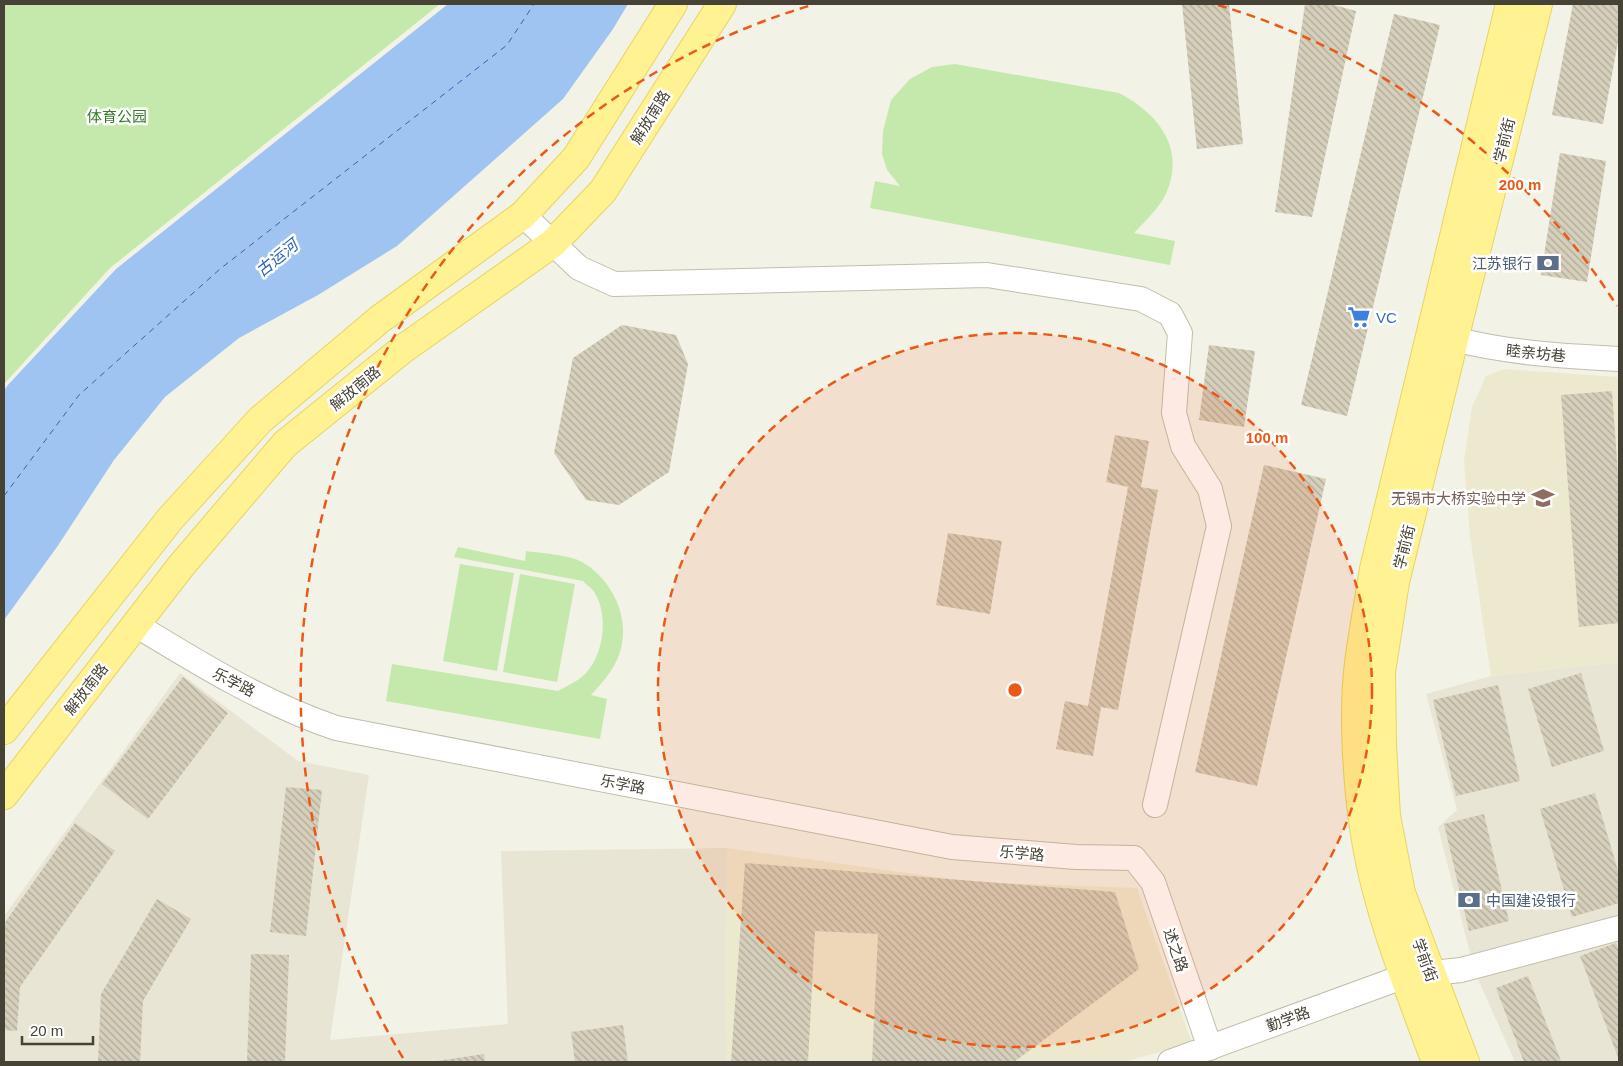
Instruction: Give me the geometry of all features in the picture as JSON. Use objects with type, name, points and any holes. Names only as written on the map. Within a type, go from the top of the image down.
[{"type":"main road","points":[[4,730],[170,518],[260,420],[380,319],[523,215],[576,158],[673,4]]},
{"type":"main road","name":"解放南路","points":[[4,795],[181,566],[285,444],[403,349],[553,243],[603,191],[722,4]]},
{"type":"main road","name":"学前街","points":[[1464,1062],[1380,900],[1364,827],[1357,747],[1359,665],[1374,569],[1510,4]]},
{"type":"main road","name":"学前街","points":[[1436,1062],[1386,816],[1382,745],[1381,672],[1395,582],[1538,4]]},
{"type":"street","points":[[523,215],[580,268],[614,284],[987,275],[1141,300],[1170,314],[1180,333],[1174,413],[1183,446],[1210,489],[1219,526],[1155,805]]},
{"type":"street","name":"睦亲坊巷","points":[[1454,339],[1489,348],[1543,355],[1619,359]]},
{"type":"street","name":"乐学路","points":[[136,625],[217,673],[301,716],[336,728],[952,847],[1076,857],[1134,858]]},
{"type":"street","name":"述之路","points":[[1134,858],[1153,882],[1210,1048]]},
{"type":"street","name":"勤学路","points":[[1170,1062],[1417,974],[1461,970],[1619,928]]},
{"type":"shaded area","name":"无锡市大桥实验中学","points":[[1504,369],[1619,377],[1619,662],[1491,676],[1470,536],[1464,461],[1472,407],[1486,376]]},
{"type":"shaded area","points":[[1619,662],[1619,917],[1471,957],[1438,827],[1457,810],[1426,694],[1491,676]]},
{"type":"shaded area","points":[[180,673],[298,761],[369,775],[330,1040],[508,1024],[501,851],[727,848],[726,1062],[4,1062],[4,916]]},
{"type":"shaded area","points":[[727,848],[972,882],[1137,888],[1192,1043],[1124,1062],[726,1062]]},
{"type":"shaded area","points":[[1619,939],[1619,1062],[1515,1062],[1476,975]]},
{"type":"green space","name":"体育公园","points":[[4,4],[440,4],[110,268],[4,384]]},
{"type":"green space","points":[[955,64],[1119,93],[1154,119],[1163,130],[1169,143],[1172,156],[1172,170],[1169,186],[1163,199],[1134,233],[1175,241],[1170,265],[870,208],[875,181],[900,186],[887,170],[882,154],[883,131],[891,100],[910,79],[932,67]]},
{"type":"green space","points":[[458,547],[525,561],[526,551],[570,558],[582,562],[592,569],[608,586],[619,608],[623,631],[622,643],[615,665],[591,695],[607,699],[600,739],[386,701],[392,664],[558,691],[582,677],[597,656],[602,634],[602,611],[594,592],[583,581],[454,557]]},
{"type":"green space","points":[[460,564],[514,573],[497,671],[443,661]]},
{"type":"green space","points":[[520,574],[575,584],[557,682],[503,672]]},
{"type":"water","name":"古运河","points":[[448,4],[628,4],[613,29],[563,99],[397,246],[318,295],[239,338],[165,397],[114,460],[57,547],[4,620],[4,391],[7,386],[116,269]]},
{"type":"building","points":[[1182,4],[1229,4],[1243,144],[1197,149]]},
{"type":"building","points":[[1305,4],[1330,4],[1356,11],[1312,217],[1275,212]]},
{"type":"building","points":[[1573,4],[1619,4],[1619,36],[1603,124],[1552,115]]},
{"type":"building","points":[[1394,14],[1440,25],[1347,416],[1301,405]]},
{"type":"building","points":[[1560,153],[1606,161],[1587,282],[1541,275]]},
{"type":"building","points":[[622,325],[676,335],[688,364],[669,472],[619,505],[586,500],[554,453],[573,358]]},
{"type":"building","points":[[1209,345],[1255,351],[1244,427],[1199,420]]},
{"type":"building","points":[[1612,391],[1619,488],[1619,623],[1579,627],[1561,395]]},
{"type":"building","points":[[1115,435],[1149,441],[1141,487],[1158,490],[1118,710],[1101,707],[1093,756],[1056,749],[1065,701],[1088,706],[1128,487],[1106,482]]},
{"type":"building","points":[[1264,465],[1326,479],[1257,786],[1195,772]]},
{"type":"building","points":[[948,533],[1002,541],[990,614],[936,605]]},
{"type":"building","points":[[1581,673],[1604,751],[1552,767],[1528,689]]},
{"type":"building","points":[[183,677],[228,713],[148,819],[102,784]]},
{"type":"building","points":[[1498,685],[1520,781],[1456,796],[1433,700]]},
{"type":"building","points":[[286,787],[322,790],[306,936],[270,932]]},
{"type":"building","points":[[1595,793],[1619,874],[1619,903],[1572,917],[1540,809]]},
{"type":"building","points":[[1484,814],[1509,921],[1469,931],[1444,824]]},
{"type":"building","points":[[75,823],[115,851],[20,987],[17,1031],[4,1030],[4,924]]},
{"type":"building","points":[[745,863],[1115,892],[1139,969],[1014,1062],[872,1062],[878,934],[815,931],[808,1062],[731,1062]]},
{"type":"building","points":[[157,899],[191,919],[143,1001],[140,1062],[98,1062],[101,994]]},
{"type":"building","points":[[1616,943],[1619,951],[1619,1060],[1580,956]]},
{"type":"building","points":[[251,954],[289,955],[285,1062],[247,1062]]},
{"type":"building","points":[[1528,976],[1561,1061],[1524,1062],[1496,988]]},
{"type":"building","points":[[623,1025],[628,1062],[575,1062],[571,1032]]},
{"type":"building","points":[[484,1054],[485,1062],[437,1062],[437,1061]]},
{"type":"ferry route","points":[[4,496],[79,395],[220,269],[507,45],[534,4]]},
{"type":"place","name":"江苏银行","points":[[1548,263]]},
{"type":"place","name":"VC","points":[[1359,317]]},
{"type":"place","name":"无锡市大桥实验中学","points":[[1543,498]]},
{"type":"place","name":"中国建设银行","points":[[1469,900]]}]
